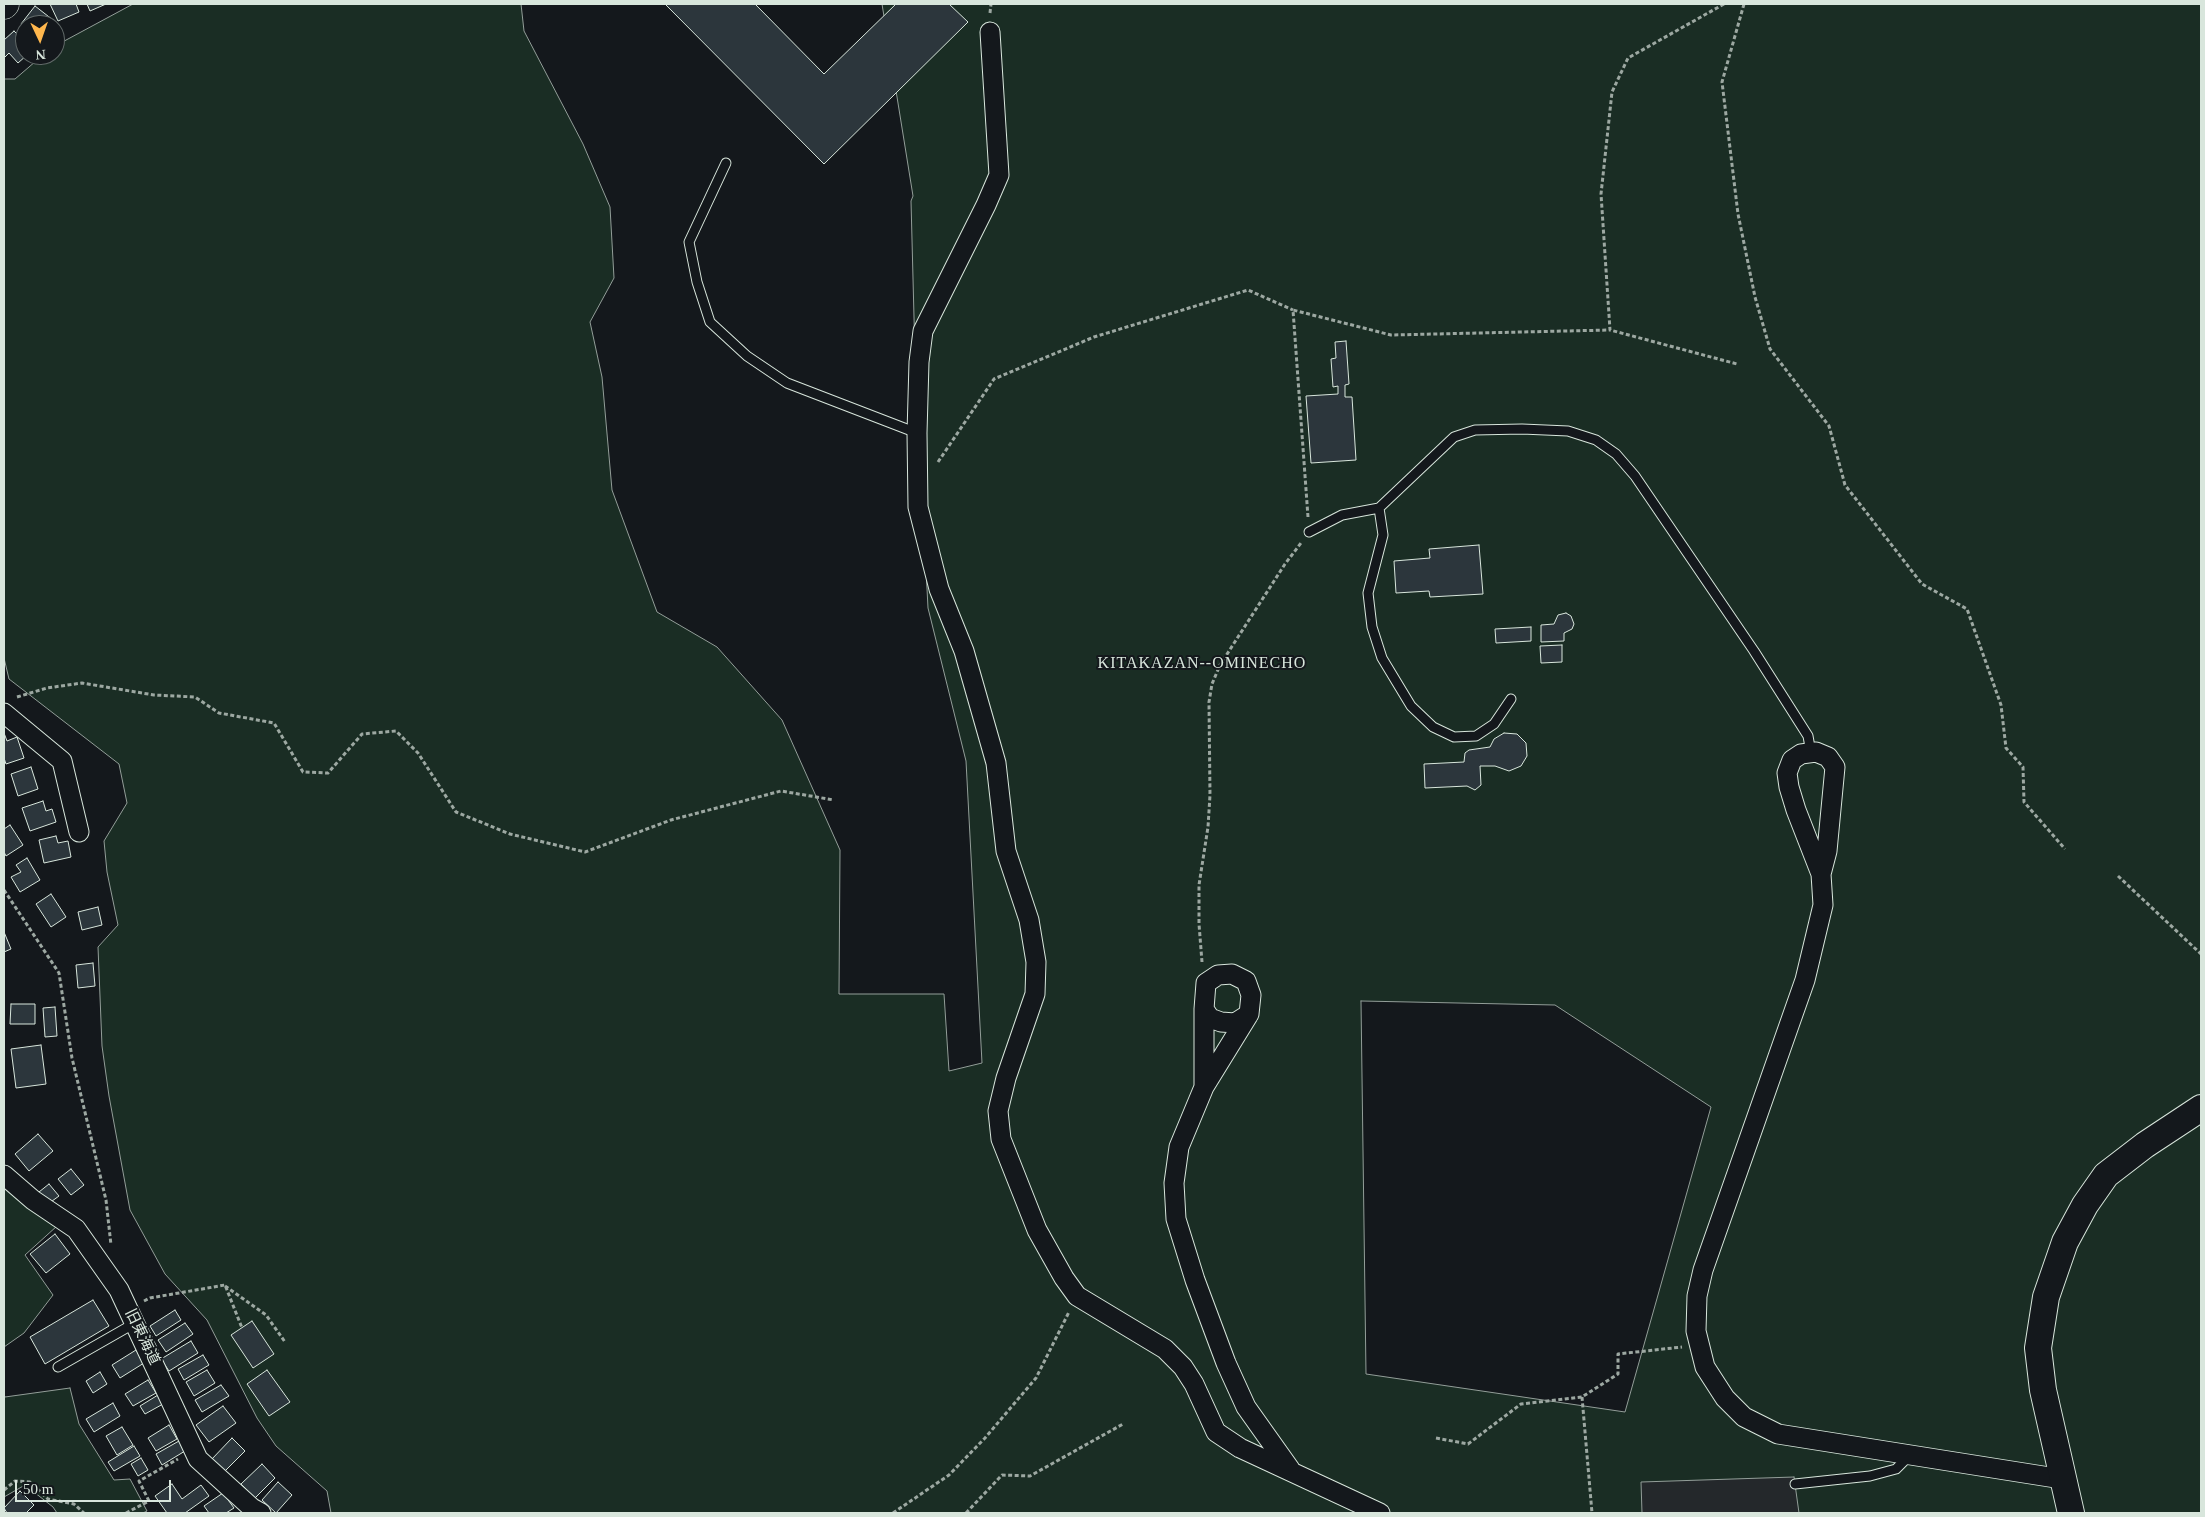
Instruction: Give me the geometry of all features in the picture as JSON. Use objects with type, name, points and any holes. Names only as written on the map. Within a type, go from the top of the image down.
[{"type":"street","points":[[990,32],[999,175],[923,331],[919,362],[917,433],[918,507],[938,589],[964,651],[996,763],[1006,851],[1029,920],[1036,962],[1035,994],[1006,1078],[998,1112],[1001,1139],[1037,1230],[1064,1278],[1077,1296],[1165,1348],[1183,1367],[1194,1384],[1216,1432],[1240,1448],[1291,1470],[1380,1513]]},
{"type":"street","points":[[8,706],[62,761],[79,832]]},
{"type":"street","points":[[1821,874],[1827,851],[1835,767],[1828,757],[1816,752],[1801,754],[1792,760],[1787,773],[1796,810],[1821,874],[1823,905],[1805,980],[1703,1270],[1697,1296],[1696,1332],[1705,1367],[1725,1398],[1744,1417],[1778,1434],[2062,1479]]},
{"type":"street","points":[[1204,1088],[1204,1009],[1206,983],[1218,975],[1232,974],[1246,981],[1251,995],[1249,1014],[1204,1088],[1179,1147],[1174,1183],[1176,1219],[1195,1280],[1226,1363],[1246,1407],[1291,1470]]},
{"type":"street","points":[[1204,1009],[1210,1018],[1221,1022],[1235,1023],[1249,1014]]},
{"type":"street","points":[[2071,1513],[2043,1390],[2038,1348],[2046,1297],[2065,1242],[2084,1205],[2106,1175],[2145,1145],[2201,1108]]},
{"type":"street","name":"旧東海道","points":[[4,1175],[32,1200],[76,1230],[111,1278],[132,1317],[198,1458],[252,1508],[261,1513]]},
{"type":"lane","points":[[726,164],[689,242],[697,282],[710,322],[747,356],[787,383],[917,433]]},
{"type":"lane","points":[[1309,532],[1342,515],[1379,508],[1454,437],[1475,430],[1522,429],[1568,431],[1596,440],[1616,454],[1634,476],[1754,651],[1808,736],[1811,753]]},
{"type":"lane","points":[[1379,508],[1382,535],[1368,594],[1372,627],[1382,658],[1412,706],[1434,727],[1454,737],[1476,736],[1494,724],[1511,699]]},
{"type":"lane","points":[[58,1367],[132,1317]]},
{"type":"lane","points":[[1795,1484],[1870,1476],[1896,1469],[1911,1455]]},
{"type":"path","points":[[1610,330],[1601,194],[1612,92],[1628,58],[1724,4]]},
{"type":"path","points":[[1744,4],[1722,82],[1738,214],[1755,297],[1770,349],[1829,426],[1845,485],[1922,584],[1967,608],[2001,705],[2006,748],[2023,767],[2024,802],[2065,849]]},
{"type":"path","points":[[918,492],[994,379],[1094,337],[1248,290],[1293,310],[1391,335],[1610,330],[1737,364]]},
{"type":"path","points":[[1202,970],[1199,884],[1208,827],[1210,794],[1209,702],[1212,684],[1220,665],[1285,564],[1309,532],[1293,310]]},
{"type":"path","points":[[8,706],[19,697],[46,688],[82,683],[154,695],[195,696],[219,713],[274,723],[304,772],[328,774],[362,734],[396,731],[418,753],[456,812],[510,834],[585,852],[671,820],[781,791],[834,800]]},
{"type":"path","points":[[2118,876],[2201,954]]},
{"type":"path","points":[[4,890],[60,973],[72,1058],[106,1200],[112,1252],[111,1278]]},
{"type":"path","points":[[132,1317],[150,1298],[224,1285],[266,1315],[285,1342]]},
{"type":"path","points":[[224,1285],[242,1328]]},
{"type":"path","points":[[894,1513],[949,1475],[985,1438],[1036,1378],[1077,1296]]},
{"type":"path","points":[[1436,1438],[1468,1444],[1521,1404],[1582,1397],[1618,1374],[1618,1354],[1700,1345]]},
{"type":"path","points":[[1582,1397],[1592,1511]]},
{"type":"path","points":[[966,1513],[1002,1475],[1030,1476],[1123,1424]]},
{"type":"path","points":[[126,1513],[148,1501],[140,1481],[194,1450]]},
{"type":"path","points":[[4,1490],[15,1481],[30,1482],[48,1499],[74,1504],[84,1513]]},
{"type":"green space","points":[[133,4],[521,4],[524,31],[583,144],[610,207],[614,278],[590,322],[602,377],[612,490],[657,612],[717,647],[782,720],[840,850],[839,994],[944,994],[949,1071],[982,1063],[966,761],[928,608],[915,356],[911,201],[913,196],[882,4],[2201,4],[2201,1513],[331,1513],[327,1491],[276,1446],[257,1418],[207,1320],[165,1274],[130,1210],[109,1096],[102,1046],[98,947],[118,925],[107,872],[104,841],[127,803],[119,764],[9,679],[4,658],[4,79],[15,79],[31,65],[65,65],[65,41]],"holes":[[[1361,1001],[1555,1005],[1711,1107],[1625,1412],[1366,1374]]]},
{"type":"green space","points":[[4,1185],[57,1226],[25,1255],[53,1295],[24,1333],[4,1347]]},
{"type":"green space","points":[[70,1388],[79,1424],[114,1480],[130,1479],[147,1511],[143,1513],[57,1513],[53,1507],[25,1485],[4,1497],[4,1395],[5,1397]]},
{"type":"shaded area","points":[[1794,1477],[1799,1513],[1642,1513],[1641,1482]]},
{"type":"building","points":[[50,4],[76,4],[79,12],[65,18],[65,15],[55,15]]},
{"type":"building","points":[[87,4],[106,4],[90,11]]},
{"type":"building","points":[[665,4],[755,4],[824,74],[896,4],[949,4],[968,22],[824,164]]},
{"type":"building","points":[[35,6],[47,15],[28,15]]},
{"type":"building","points":[[15,32],[15,60],[9,53],[4,58],[4,40]]},
{"type":"building","points":[[1346,341],[1349,384],[1345,385],[1345,397],[1352,397],[1356,460],[1311,463],[1306,396],[1338,394],[1338,386],[1333,387],[1331,359],[1336,358],[1335,342]]},
{"type":"building","points":[[1479,545],[1483,594],[1430,597],[1429,591],[1396,593],[1394,561],[1430,558],[1429,549]]},
{"type":"building","points":[[1566,613],[1571,616],[1574,624],[1572,629],[1564,633],[1564,641],[1541,642],[1541,625],[1554,624],[1558,615]]},
{"type":"building","points":[[1531,627],[1531,641],[1496,643],[1495,629]]},
{"type":"building","points":[[1562,645],[1562,662],[1541,663],[1540,646]]},
{"type":"building","points":[[4,733],[7,741],[17,737],[24,758],[6,764],[4,758]]},
{"type":"building","points":[[1504,733],[1517,734],[1526,743],[1527,756],[1521,766],[1509,771],[1495,766],[1480,766],[1481,785],[1475,790],[1467,786],[1425,788],[1424,764],[1464,762],[1465,753],[1469,750],[1490,747],[1494,739]]},
{"type":"building","points":[[31,767],[38,789],[18,796],[11,774]]},
{"type":"building","points":[[43,801],[46,811],[52,809],[56,822],[30,831],[22,808]]},
{"type":"building","points":[[10,825],[23,845],[6,856],[4,852],[4,829]]},
{"type":"building","points":[[56,836],[58,843],[68,841],[71,857],[44,863],[39,840]]},
{"type":"building","points":[[27,858],[40,880],[20,892],[11,877],[21,872],[16,865]]},
{"type":"building","points":[[51,894],[66,917],[51,927],[36,904]]},
{"type":"building","points":[[98,907],[102,925],[82,930],[78,912]]},
{"type":"building","points":[[4,932],[11,949],[4,952]]},
{"type":"building","points":[[93,963],[95,986],[78,988],[76,965]]},
{"type":"building","points":[[11,1004],[35,1004],[35,1024],[10,1024]]},
{"type":"building","points":[[55,1007],[57,1036],[45,1037],[43,1008]]},
{"type":"building","points":[[41,1045],[46,1084],[16,1088],[11,1049]]},
{"type":"building","points":[[38,1134],[53,1151],[29,1171],[15,1154]]},
{"type":"building","points":[[71,1169],[84,1185],[71,1195],[58,1179]]},
{"type":"building","points":[[49,1184],[59,1196],[48,1204],[39,1192]]},
{"type":"building","points":[[55,1234],[70,1254],[46,1273],[30,1254]]},
{"type":"building","points":[[93,1300],[109,1326],[45,1364],[30,1337]]},
{"type":"building","points":[[175,1310],[181,1320],[156,1336],[150,1326]]},
{"type":"building","points":[[252,1321],[274,1354],[253,1368],[231,1335]]},
{"type":"building","points":[[185,1323],[193,1334],[166,1352],[158,1340]]},
{"type":"building","points":[[191,1341],[198,1353],[169,1371],[161,1359]]},
{"type":"building","points":[[136,1350],[144,1363],[120,1378],[112,1365]]},
{"type":"building","points":[[203,1355],[209,1365],[184,1380],[178,1369]]},
{"type":"building","points":[[207,1370],[215,1383],[194,1396],[186,1382]]},
{"type":"building","points":[[267,1370],[290,1402],[269,1416],[247,1384]]},
{"type":"building","points":[[100,1372],[107,1384],[93,1393],[86,1381]]},
{"type":"building","points":[[148,1380],[156,1393],[133,1406],[125,1394]]},
{"type":"building","points":[[221,1385],[229,1396],[202,1412],[195,1400]]},
{"type":"building","points":[[158,1395],[163,1404],[145,1414],[140,1406]]},
{"type":"building","points":[[113,1403],[120,1416],[94,1432],[86,1419]]},
{"type":"building","points":[[223,1406],[236,1423],[209,1442],[196,1425]]},
{"type":"building","points":[[169,1425],[177,1439],[156,1451],[148,1438]]},
{"type":"building","points":[[122,1427],[133,1445],[117,1455],[106,1436]]},
{"type":"building","points":[[232,1438],[245,1451],[224,1472],[211,1460]]},
{"type":"building","points":[[179,1441],[185,1451],[162,1465],[156,1454]]},
{"type":"building","points":[[134,1446],[140,1456],[114,1471],[108,1462]]},
{"type":"building","points":[[141,1458],[148,1470],[138,1476],[131,1464]]},
{"type":"building","points":[[262,1464],[275,1478],[255,1498],[241,1484]]},
{"type":"building","points":[[278,1482],[292,1495],[276,1513],[262,1500]]},
{"type":"building","points":[[172,1484],[182,1499],[201,1485],[209,1496],[185,1513],[167,1513],[155,1496]]},
{"type":"building","points":[[20,1491],[34,1505],[26,1513],[7,1513],[4,1508]]},
{"type":"building","points":[[223,1493],[234,1508],[226,1513],[209,1513],[204,1506]]},
{"type":"district","name":"KITAKAZAN--OMINECHO","points":[[1202,664]]}]
